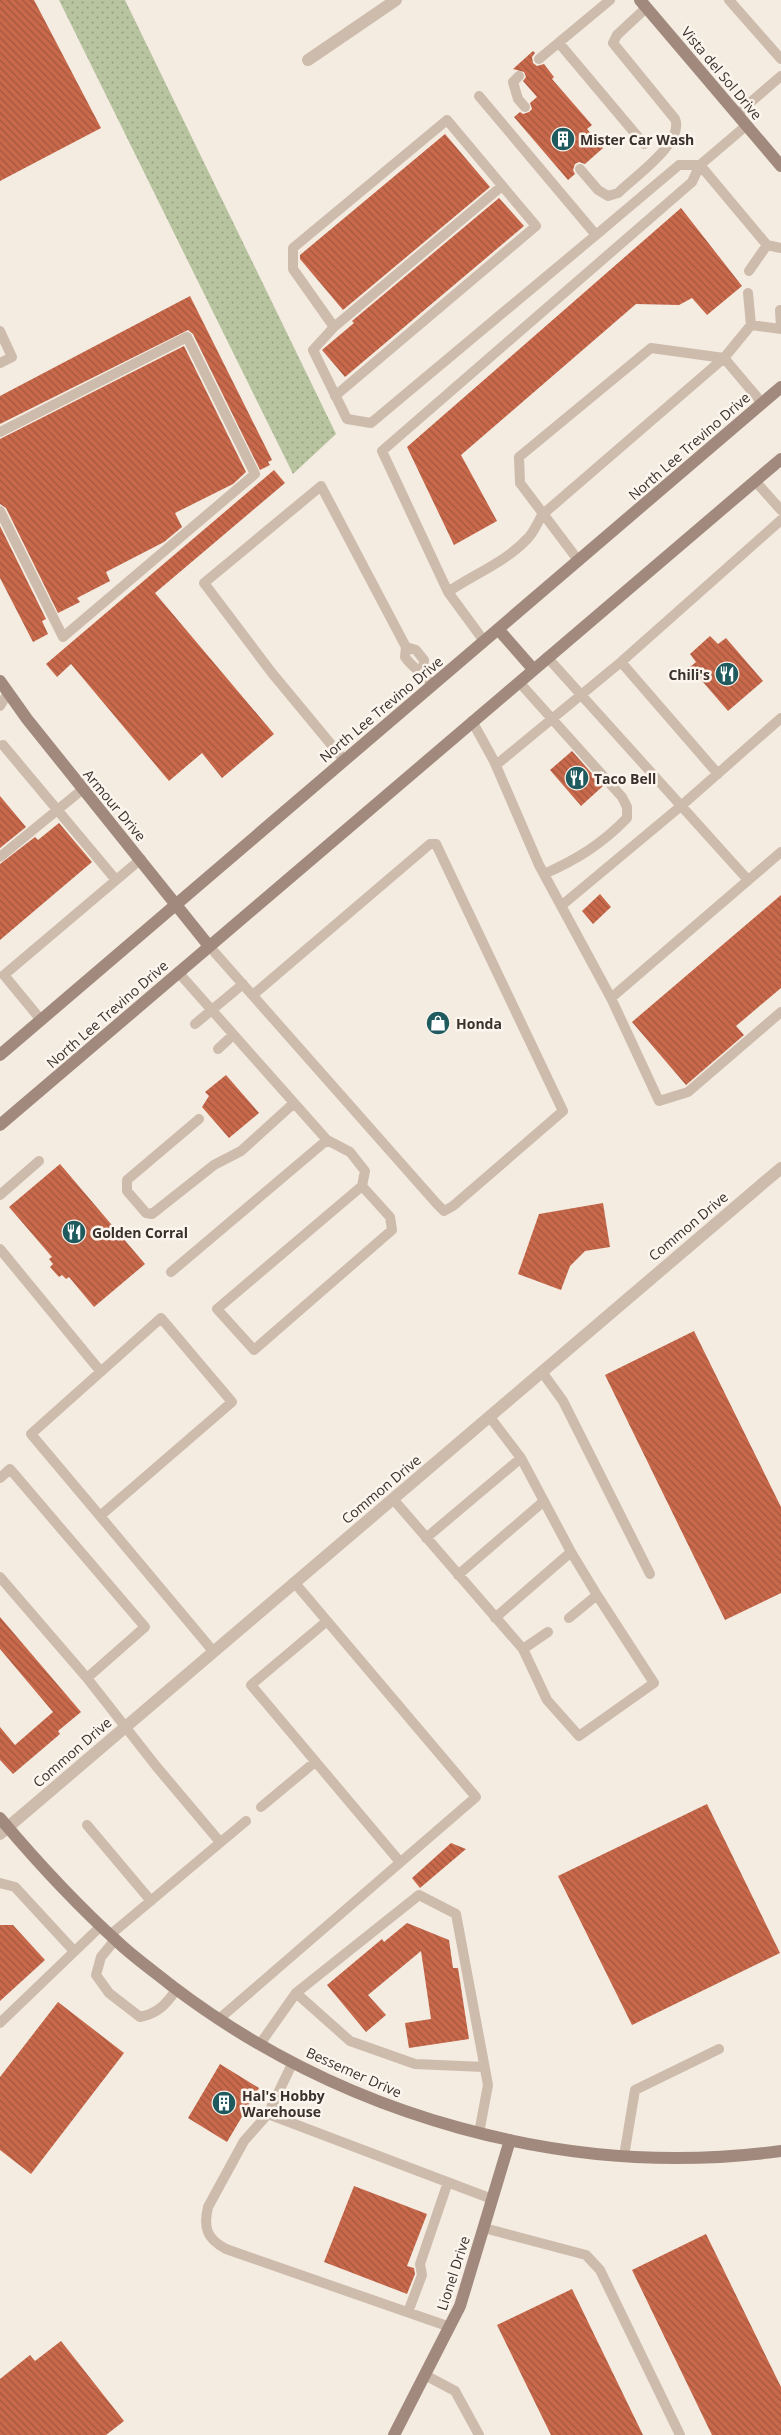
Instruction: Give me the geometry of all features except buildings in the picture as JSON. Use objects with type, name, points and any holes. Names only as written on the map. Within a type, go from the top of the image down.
[{"type":"main road","name":"Vista del Sol Drive","points":[[643,4],[781,166]]},
{"type":"main road","name":"North Lee Trevino Drive","points":[[0,1055],[781,387]]},
{"type":"main road","name":"North Lee Trevino Drive","points":[[0,1125],[781,459]]},
{"type":"main road","points":[[498,629],[533,669]]},
{"type":"main road","name":"Armour Drive","points":[[0,681],[83,789],[209,946]]},
{"type":"main road","name":"Bessemer Drive","points":[[3,1826],[109,1934],[177,1989],[219,2019],[260,2044],[293,2062],[377,2100],[479,2133],[546,2148],[624,2156],[685,2158],[781,2151]]},
{"type":"main road","name":"Lionel Drive","points":[[394,2435],[460,2306],[510,2140]]},
{"type":"street","points":[[308,60],[396,0]]},
{"type":"street","name":"Common Drive","points":[[3,1826],[126,1726],[781,1168]]},
{"type":"lane","points":[[539,59],[610,0]]},
{"type":"lane","points":[[729,0],[781,59]]},
{"type":"lane","points":[[580,169],[598,190],[608,196],[618,193],[664,150],[675,133],[678,125],[675,119],[613,43],[617,35],[643,4]]},
{"type":"lane","points":[[559,42],[644,144]]},
{"type":"lane","points":[[519,76],[513,82],[514,91],[525,107]]},
{"type":"lane","points":[[737,114],[781,76]]},
{"type":"lane","points":[[479,96],[596,236]]},
{"type":"lane","points":[[334,327],[293,268],[293,248],[447,120],[536,226],[335,396]]},
{"type":"lane","points":[[484,641],[448,592],[382,451],[692,182],[700,165],[747,125]]},
{"type":"lane","points":[[502,186],[334,327],[313,350],[347,419],[371,423],[679,165],[700,165]]},
{"type":"lane","points":[[700,165],[767,246],[781,248]]},
{"type":"lane","points":[[749,271],[767,246]]},
{"type":"lane","points":[[448,592],[473,575],[500,562],[529,537],[542,515],[724,358],[751,324],[748,293]]},
{"type":"lane","points":[[751,324],[781,328],[780,310]]},
{"type":"lane","points":[[0,331],[12,357],[0,363]]},
{"type":"lane","points":[[0,432],[186,337],[255,474],[63,637],[0,511]]},
{"type":"lane","points":[[578,560],[542,515],[520,483],[519,457],[651,348],[724,358],[762,404]]},
{"type":"lane","points":[[755,481],[781,510]]},
{"type":"lane","points":[[344,760],[272,673],[204,583],[322,486],[406,647],[416,650],[424,660],[423,672],[433,685]]},
{"type":"lane","points":[[496,765],[621,662],[781,520]]},
{"type":"lane","points":[[548,657],[748,880]]},
{"type":"lane","points":[[621,662],[718,774]]},
{"type":"lane","points":[[519,682],[622,797],[627,807],[627,818],[591,850],[544,874]]},
{"type":"lane","points":[[0,706],[8,692]]},
{"type":"lane","points":[[561,906],[681,806],[781,718]]},
{"type":"lane","points":[[472,722],[496,765],[544,874],[611,998],[659,1101],[688,1092],[781,1012]]},
{"type":"lane","points":[[3,745],[116,880]]},
{"type":"lane","points":[[0,857],[83,789]]},
{"type":"lane","points":[[209,946],[444,1211],[453,1206],[564,1111],[436,844],[430,844],[253,995]]},
{"type":"lane","points":[[611,998],[781,852]]},
{"type":"lane","points":[[41,1020],[4,975],[141,859]]},
{"type":"lane","points":[[178,972],[327,1140],[350,1152],[365,1171],[362,1186],[217,1309],[254,1350],[392,1230],[390,1218],[362,1186]]},
{"type":"lane","points":[[195,1024],[243,984]]},
{"type":"lane","points":[[218,1049],[233,1035]]},
{"type":"lane","points":[[199,1119],[126,1180],[127,1191],[146,1213],[152,1214],[214,1165],[241,1151],[294,1103]]},
{"type":"lane","points":[[171,1272],[327,1140]]},
{"type":"lane","points":[[0,1195],[39,1161]]},
{"type":"lane","points":[[0,1249],[101,1372]]},
{"type":"lane","points":[[100,1516],[232,1402],[162,1318],[31,1434],[213,1652]]},
{"type":"lane","points":[[542,1372],[563,1401],[650,1574]]},
{"type":"lane","points":[[393,1499],[523,1648],[547,1700],[579,1736],[654,1683],[571,1552],[521,1458],[489,1416]]},
{"type":"lane","points":[[426,1538],[521,1458]]},
{"type":"lane","points":[[0,1478],[10,1469],[145,1627],[87,1678]]},
{"type":"lane","points":[[458,1575],[544,1501]]},
{"type":"lane","points":[[496,1618],[571,1552]]},
{"type":"lane","points":[[0,1577],[87,1678],[156,1766],[220,1842]]},
{"type":"lane","points":[[219,2019],[476,1797],[294,1582]]},
{"type":"lane","points":[[569,1618],[597,1595]]},
{"type":"lane","points":[[327,1621],[251,1685],[400,1862]]},
{"type":"lane","points":[[523,1648],[548,1632]]},
{"type":"lane","points":[[261,1807],[315,1762]]},
{"type":"lane","points":[[0,2023],[74,1951],[109,1934],[246,1821]]},
{"type":"lane","points":[[87,1825],[151,1900]]},
{"type":"lane","points":[[0,1883],[15,1887],[74,1951]]},
{"type":"lane","points":[[260,2044],[296,1993],[418,1896],[456,1914],[488,2085],[479,2133]]},
{"type":"lane","points":[[109,1934],[96,1975],[109,1993],[140,2017],[155,2014],[166,2005],[177,1989]]},
{"type":"lane","points":[[296,1993],[350,2041],[416,2064],[484,2067]]},
{"type":"lane","points":[[624,2156],[635,2090],[719,2049]]},
{"type":"lane","points":[[293,2062],[268,2114],[244,2141],[212,2199],[205,2219],[206,2231],[214,2242],[226,2249],[450,2327]]},
{"type":"lane","points":[[268,2114],[492,2199]]},
{"type":"lane","points":[[408,2312],[422,2275],[420,2264],[448,2182]]},
{"type":"lane","points":[[484,2228],[586,2255],[600,2270],[680,2435]]},
{"type":"lane","points":[[425,2375],[455,2391],[478,2435]]},
{"type":"green space","points":[[59,0],[125,0],[336,434],[293,474]]},
{"type":"place","name":"Mister Car Wash","points":[[563,139]]},
{"type":"place","name":"Chili's","points":[[727,674]]},
{"type":"place","name":"Taco Bell","points":[[577,778]]},
{"type":"place","name":"Honda","points":[[438,1023]]},
{"type":"place","name":"Golden Corral","points":[[74,1232]]},
{"type":"place","name":"Hal's Hobby Warehouse","points":[[224,2103]]}]
